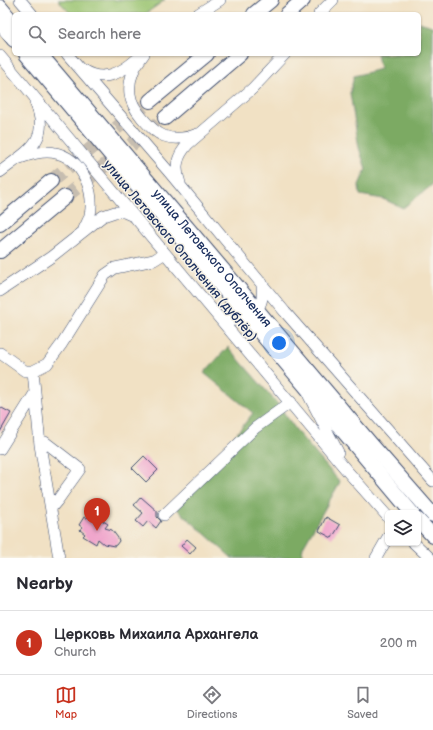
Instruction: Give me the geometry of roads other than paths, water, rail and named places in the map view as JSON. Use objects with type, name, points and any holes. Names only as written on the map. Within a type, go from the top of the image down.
[{"type":"main road","points":[[256,12],[271,0]]},
{"type":"main road","points":[[289,12],[303,0]]},
{"type":"main road","points":[[0,7],[12,22]]},
{"type":"main road","points":[[0,23],[12,38]]},
{"type":"main road","name":"улица Летовского Ополчения","points":[[28,56],[253,315],[370,443],[433,515]]},
{"type":"main road","name":"улица Летовского Ополчения","points":[[42,56],[253,315],[299,378],[409,510]]},
{"type":"main road","points":[[150,101],[205,56]]},
{"type":"main road","points":[[165,118],[238,56]]},
{"type":"main road","points":[[0,224],[51,181]]},
{"type":"main road","points":[[0,251],[65,197]]},
{"type":"main road","points":[[421,523],[433,536]]},
{"type":"street","points":[[20,0],[30,12]]},
{"type":"street","points":[[201,12],[220,0]]},
{"type":"street","points":[[321,12],[333,0]]},
{"type":"street","name":"улица Летовского Ополчения (дублёр)","points":[[0,56],[348,472],[385,514]]},
{"type":"street","points":[[69,56],[262,284],[433,481]]},
{"type":"street","points":[[75,64],[84,71],[102,77],[110,76],[129,66],[142,56]]},
{"type":"street","points":[[143,56],[134,69],[130,82],[130,95],[135,107],[144,120],[164,136],[188,138],[200,133]]},
{"type":"street","points":[[181,187],[176,168],[181,151],[252,89],[283,56]]},
{"type":"street","points":[[0,172],[32,146],[38,139],[41,130],[39,109],[32,94]]},
{"type":"street","points":[[17,159],[35,153],[48,152],[60,154],[70,160],[79,169],[86,178],[91,191],[92,204],[90,216],[82,231]]},
{"type":"street","points":[[0,291],[51,257],[82,231],[103,216],[109,213],[124,212],[136,217]]},
{"type":"street","points":[[0,353],[25,371],[32,371],[47,364],[61,345],[105,275],[115,268],[154,260],[165,253]]},
{"type":"street","points":[[220,318],[236,321],[253,315],[262,301],[262,284]]},
{"type":"street","points":[[32,371],[40,445],[59,558]]},
{"type":"street","points":[[299,378],[348,472]]},
{"type":"street","points":[[1,445],[35,393]]},
{"type":"street","points":[[164,515],[255,428],[290,402]]},
{"type":"street","points":[[40,445],[45,442],[80,469],[51,508]]},
{"type":"street","points":[[376,558],[385,542]]},
{"type":"street","points":[[417,546],[430,558]]},
{"type":"tunnel","points":[[51,181],[150,101]]},
{"type":"tunnel","points":[[65,197],[165,118]]},
{"type":"place","name":"Церковь Михаила Архангела","points":[[97,531]]}]
